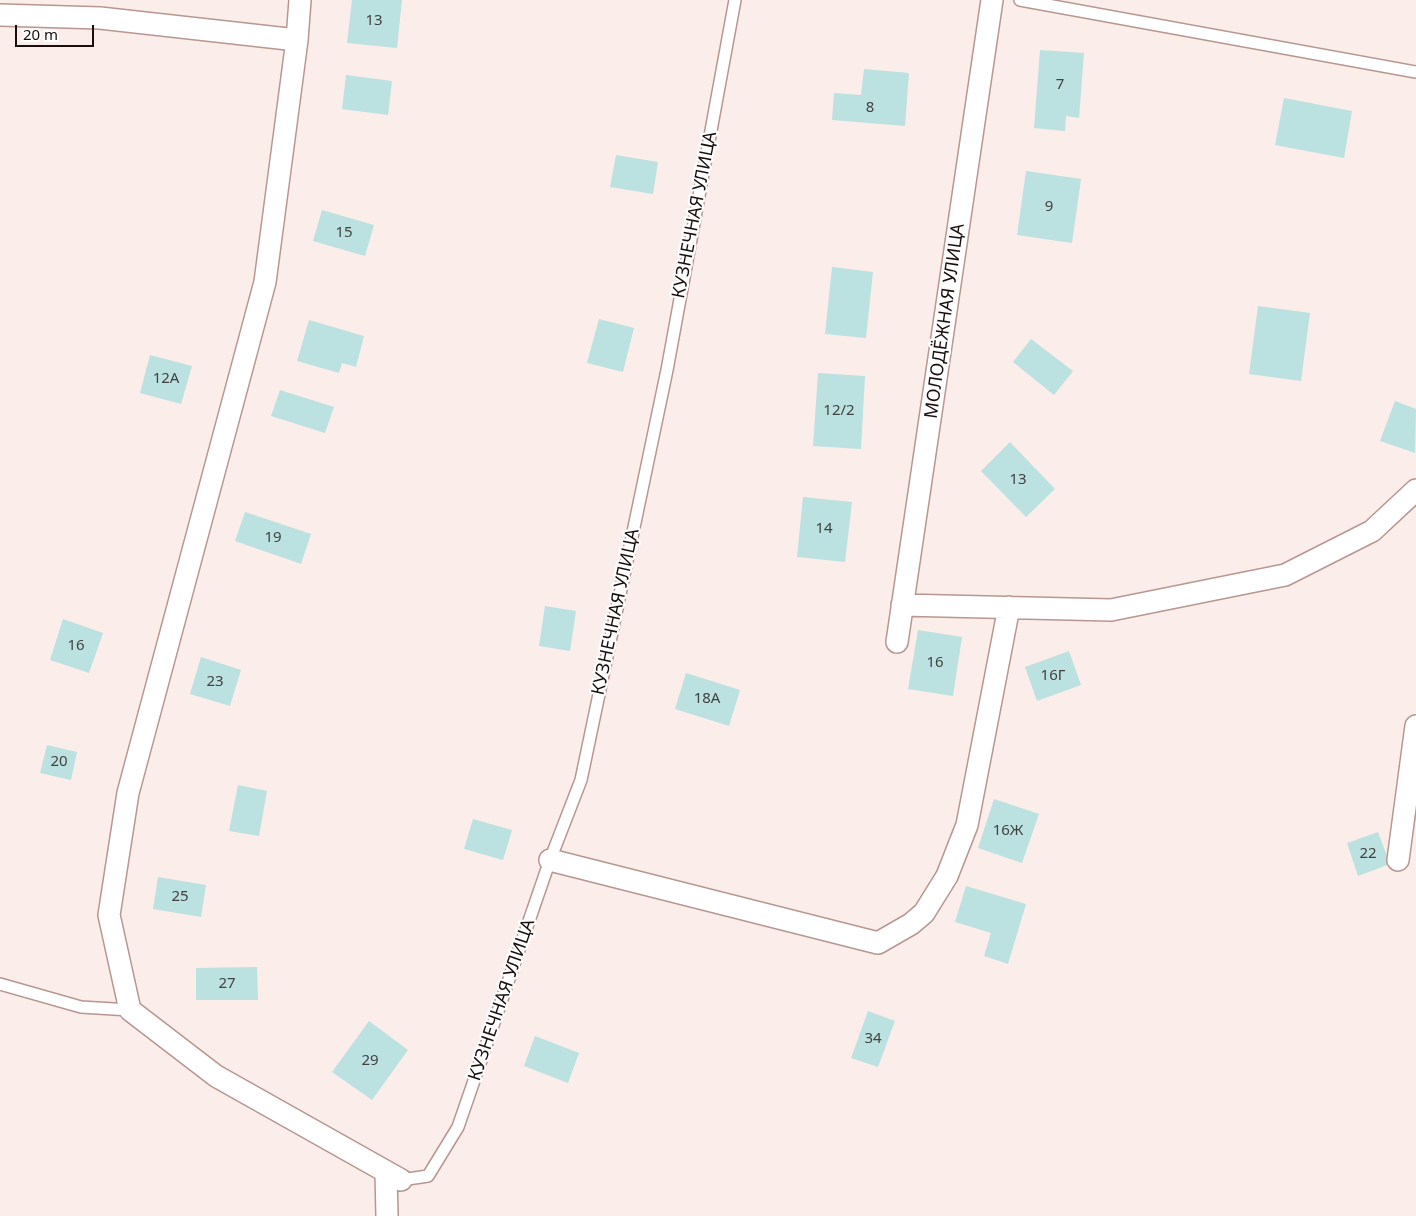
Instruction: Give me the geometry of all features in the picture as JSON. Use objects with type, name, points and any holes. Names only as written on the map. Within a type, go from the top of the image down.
[{"type":"street","points":[[300,0],[297,40],[265,282],[128,793],[109,915],[130,1010],[216,1076],[394,1176],[387,1216]]},
{"type":"street","name":"МОЛОДЁЖНАЯ УЛИЦА","points":[[897,642],[992,0]]},
{"type":"street","points":[[0,15],[100,18],[297,40]]},
{"type":"street","points":[[902,605],[1111,610],[1285,575],[1372,531],[1416,490]]},
{"type":"street","points":[[550,860],[878,943],[912,924],[924,913],[948,876],[964,834],[988,724],[1009,608]]},
{"type":"street","points":[[1398,860],[1416,726]]},
{"type":"lane","name":"КУЗНЕЧНАЯ УЛИЦА","points":[[394,1176],[428,1176],[458,1127],[550,860],[581,780],[667,370],[736,0]]},
{"type":"lane","points":[[1020,0],[1416,72]]},
{"type":"lane","points":[[0,984],[81,1007],[130,1010]]},
{"type":"building","points":[[352,0],[402,0],[397,48],[347,43]]},
{"type":"building","points":[[1040,50],[1084,53],[1079,118],[1066,116],[1065,131],[1034,128]]},
{"type":"building","points":[[864,69],[909,73],[905,126],[832,120],[834,93],[861,95]]},
{"type":"building","points":[[346,75],[392,81],[388,115],[342,109]]},
{"type":"building","points":[[1284,98],[1352,111],[1344,158],[1275,145]]},
{"type":"building","points":[[616,155],[658,162],[653,194],[610,187]]},
{"type":"building","points":[[1026,171],[1081,179],[1072,243],[1017,235]]},
{"type":"building","points":[[322,210],[374,225],[365,256],[313,241]]},
{"type":"building","points":[[832,267],[873,272],[866,338],[825,334]]},
{"type":"building","points":[[1258,306],[1310,313],[1301,381],[1249,374]]},
{"type":"building","points":[[599,319],[634,328],[623,372],[587,363]]},
{"type":"building","points":[[309,320],[364,336],[356,367],[342,363],[339,373],[297,361]]},
{"type":"building","points":[[1031,339],[1073,371],[1054,395],[1013,362]]},
{"type":"building","points":[[150,355],[192,366],[181,404],[140,393]]},
{"type":"building","points":[[818,373],[865,376],[861,449],[813,446]]},
{"type":"building","points":[[280,390],[334,407],[325,433],[271,416]]},
{"type":"building","points":[[1395,401],[1416,409],[1415,453],[1380,441]]},
{"type":"building","points":[[1010,442],[1055,489],[1026,517],[981,471]]},
{"type":"building","points":[[803,497],[852,502],[845,562],[797,557]]},
{"type":"building","points":[[245,512],[311,534],[301,564],[235,541]]},
{"type":"building","points":[[545,606],[576,611],[570,651],[539,646]]},
{"type":"building","points":[[63,619],[103,633],[89,673],[50,660]]},
{"type":"building","points":[[918,630],[962,637],[953,696],[908,689]]},
{"type":"building","points":[[1069,651],[1081,685],[1037,701],[1025,667]]},
{"type":"building","points":[[201,657],[241,670],[230,706],[190,694]]},
{"type":"building","points":[[686,673],[740,690],[729,726],[675,709]]},
{"type":"building","points":[[47,745],[77,752],[71,780],[40,773]]},
{"type":"building","points":[[238,785],[267,791],[259,836],[229,831]]},
{"type":"building","points":[[994,799],[1039,814],[1022,863],[978,848]]},
{"type":"building","points":[[473,819],[512,830],[503,860],[464,849]]},
{"type":"building","points":[[1378,832],[1390,864],[1358,876],[1347,843]]},
{"type":"building","points":[[158,877],[206,885],[201,917],[153,909]]},
{"type":"building","points":[[966,886],[1026,904],[1008,964],[984,956],[991,933],[955,922]]},
{"type":"building","points":[[257,967],[258,1000],[196,1000],[196,968]]},
{"type":"building","points":[[868,1011],[895,1021],[878,1067],[851,1058]]},
{"type":"building","points":[[369,1021],[408,1050],[372,1100],[332,1072]]},
{"type":"building","points":[[535,1036],[579,1053],[568,1083],[524,1066]]}]
